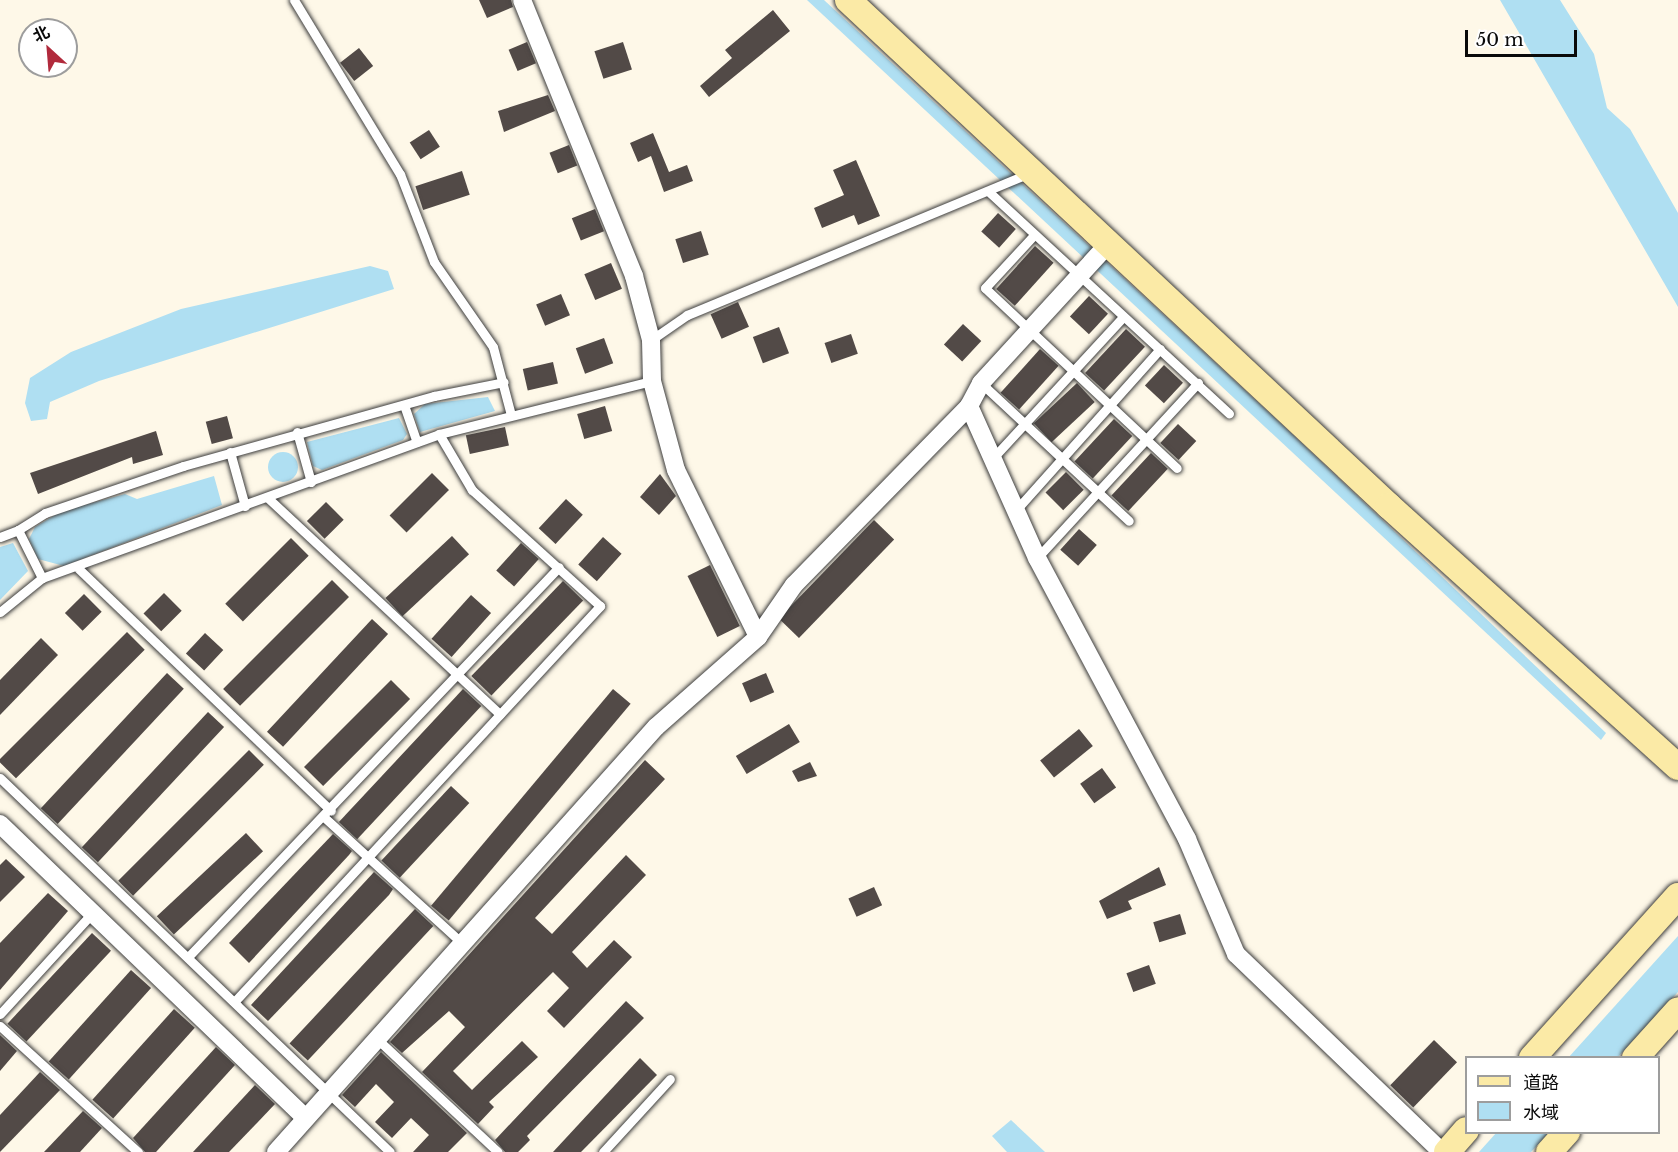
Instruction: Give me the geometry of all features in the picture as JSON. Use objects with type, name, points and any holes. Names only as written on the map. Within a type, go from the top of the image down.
[{"type":"street","points":[[522,0],[634,276],[651,340],[652,381],[695,518],[758,637]]},
{"type":"street","points":[[848,0],[1026,174],[1678,767]]},
{"type":"street","points":[[276,1152],[375,1037],[462,944],[656,727],[758,637],[794,585],[969,406],[981,383],[1106,246]]},
{"type":"street","points":[[969,406],[1037,558],[1187,839],[1236,954],[1444,1152],[1465,1132]]},
{"type":"street","points":[[0,824],[306,1118]]},
{"type":"street","points":[[1534,1056],[1678,896]]},
{"type":"street","points":[[1637,1056],[1678,1010]]},
{"type":"street","points":[[1550,1152],[1565,1134]]},
{"type":"lane","points":[[294,0],[339,81],[400,174],[434,262],[493,347],[511,415]]},
{"type":"lane","points":[[651,340],[687,315],[1026,174]]},
{"type":"lane","points":[[988,191],[1034,235],[1084,271],[1124,317],[1228,413]]},
{"type":"lane","points":[[1034,235],[985,288],[1028,331],[1177,468]]},
{"type":"lane","points":[[992,459],[1124,317]]},
{"type":"lane","points":[[1016,510],[1160,349]]},
{"type":"lane","points":[[0,612],[42,578],[79,569],[417,442],[511,415],[652,381]]},
{"type":"lane","points":[[0,537],[18,530],[45,513],[231,452],[297,432],[504,382]]},
{"type":"lane","points":[[981,383],[1129,521]]},
{"type":"lane","points":[[1037,558],[1198,383]]},
{"type":"lane","points":[[404,405],[417,442]]},
{"type":"lane","points":[[297,432],[311,482]]},
{"type":"lane","points":[[235,1001],[369,860],[600,606],[472,490],[440,434]]},
{"type":"lane","points":[[231,452],[245,506]]},
{"type":"lane","points":[[268,498],[500,714]]},
{"type":"lane","points":[[18,530],[42,578]]},
{"type":"lane","points":[[188,957],[328,814],[559,567]]},
{"type":"lane","points":[[79,569],[328,814],[369,860],[462,944]]},
{"type":"lane","points":[[0,777],[390,1152]]},
{"type":"lane","points":[[0,1014],[93,912]]},
{"type":"lane","points":[[0,1026],[138,1152]]},
{"type":"lane","points":[[375,1037],[498,1152]]},
{"type":"lane","points":[[603,1152],[670,1079]]},
{"type":"water","points":[[807,0],[824,0],[1291,433],[1606,733],[1601,740]]},
{"type":"water","points":[[1500,0],[1560,0],[1594,54],[1607,108],[1630,129],[1678,213],[1678,307]]},
{"type":"water","points":[[370,266],[388,271],[394,289],[99,381],[50,402],[47,419],[31,421],[25,403],[30,378],[71,352],[181,309]]},
{"type":"water","points":[[488,397],[495,411],[420,432],[414,414],[425,404]]},
{"type":"water","points":[[399,418],[407,434],[403,440],[322,470],[313,466],[307,442]]},
{"type":"water","points":[[283,452],[294,456],[298,467],[294,478],[283,482],[272,478],[268,467],[272,456]]},
{"type":"water","points":[[214,476],[222,505],[64,566],[38,559],[29,539],[35,527],[62,511],[125,494],[137,499]]},
{"type":"water","points":[[13,543],[28,571],[0,600],[0,547]]},
{"type":"water","points":[[1678,936],[1678,992],[1619,1056],[1570,1056]]},
{"type":"water","points":[[1011,1120],[1045,1152],[1007,1152],[992,1136]]},
{"type":"water","points":[[1495,1134],[1548,1134],[1531,1152],[1479,1152]]},
{"type":"building","points":[[479,0],[511,0],[513,7],[487,18]]},
{"type":"building","points":[[773,10],[790,31],[709,97],[700,86],[732,58],[725,50]]},
{"type":"building","points":[[527,42],[536,63],[518,71],[509,50]]},
{"type":"building","points":[[623,42],[632,70],[603,79],[594,51]]},
{"type":"building","points":[[359,48],[373,66],[354,81],[340,63]]},
{"type":"building","points":[[548,95],[555,111],[504,132],[498,111]]},
{"type":"building","points":[[429,130],[440,147],[421,159],[410,143]]},
{"type":"building","points":[[653,133],[669,172],[687,165],[693,181],[664,192],[651,156],[638,162],[630,143]]},
{"type":"building","points":[[569,145],[577,165],[558,173],[550,153]]},
{"type":"building","points":[[856,160],[880,216],[858,225],[854,215],[822,228],[814,208],[844,195],[833,170]]},
{"type":"building","points":[[462,171],[470,195],[423,210],[415,186]]},
{"type":"building","points":[[595,209],[604,231],[581,241],[572,218]]},
{"type":"building","points":[[998,213],[1016,229],[999,248],[981,232]]},
{"type":"building","points":[[701,231],[709,255],[683,263],[675,239]]},
{"type":"building","points":[[1035,246],[1054,263],[1015,306],[996,289]]},
{"type":"building","points":[[611,263],[622,289],[595,300],[584,274]]},
{"type":"building","points":[[561,294],[570,315],[545,326],[536,305]]},
{"type":"building","points":[[1089,296],[1108,314],[1089,334],[1070,316]]},
{"type":"building","points":[[738,302],[749,327],[722,339],[711,314]]},
{"type":"building","points":[[963,324],[981,341],[962,362],[944,344]]},
{"type":"building","points":[[779,327],[789,353],[763,363],[753,337]]},
{"type":"building","points":[[1126,329],[1145,347],[1104,391],[1085,373]]},
{"type":"building","points":[[851,334],[858,354],[831,363],[825,343]]},
{"type":"building","points":[[604,338],[613,363],[585,374],[576,348]]},
{"type":"building","points":[[1040,349],[1059,366],[1019,410],[1001,393]]},
{"type":"building","points":[[553,362],[558,383],[528,390],[523,369]]},
{"type":"building","points":[[1164,365],[1183,383],[1164,403],[1145,385]]},
{"type":"building","points":[[1077,383],[1095,402],[1052,442],[1034,423]]},
{"type":"building","points":[[605,406],[612,431],[584,439],[577,414]]},
{"type":"building","points":[[227,416],[233,438],[212,444],[206,422]]},
{"type":"building","points":[[1114,419],[1132,436],[1093,478],[1074,461]]},
{"type":"building","points":[[1178,424],[1196,441],[1179,460],[1160,443]]},
{"type":"building","points":[[505,427],[509,446],[470,454],[466,435]]},
{"type":"building","points":[[156,431],[163,455],[133,464],[132,457],[38,494],[30,473]]},
{"type":"building","points":[[1151,453],[1168,469],[1128,511],[1111,495]]},
{"type":"building","points":[[1066,472],[1084,490],[1063,510],[1045,493]]},
{"type":"building","points":[[432,473],[449,490],[407,532],[390,515]]},
{"type":"building","points":[[660,474],[676,496],[659,515],[640,497]]},
{"type":"building","points":[[566,499],[583,515],[556,544],[539,528]]},
{"type":"building","points":[[326,502],[344,520],[325,539],[307,521]]},
{"type":"building","points":[[874,520],[894,539],[799,638],[779,619]]},
{"type":"building","points":[[1079,529],[1097,545],[1078,566],[1060,550]]},
{"type":"building","points":[[452,536],[469,554],[402,616],[385,598]]},
{"type":"building","points":[[603,537],[622,554],[597,581],[578,564]]},
{"type":"building","points":[[291,538],[309,556],[243,621],[225,604]]},
{"type":"building","points":[[521,543],[539,559],[514,587],[496,570]]},
{"type":"building","points":[[710,565],[740,626],[717,637],[688,576]]},
{"type":"building","points":[[332,580],[349,597],[240,706],[223,689]]},
{"type":"building","points":[[563,581],[583,600],[491,695],[471,676]]},
{"type":"building","points":[[164,593],[182,611],[161,631],[143,614]]},
{"type":"building","points":[[84,594],[102,612],[83,631],[65,613]]},
{"type":"building","points":[[471,595],[491,613],[452,657],[432,639]]},
{"type":"building","points":[[372,619],[388,634],[283,747],[267,732]]},
{"type":"building","points":[[127,632],[145,650],[16,778],[0,762],[0,759]]},
{"type":"building","points":[[205,633],[223,650],[204,671],[186,653]]},
{"type":"building","points":[[41,638],[58,655],[0,715],[0,680]]},
{"type":"building","points":[[167,673],[184,689],[58,824],[41,808]]},
{"type":"building","points":[[766,673],[774,692],[750,702],[742,683]]},
{"type":"building","points":[[391,680],[410,699],[323,786],[304,767]]},
{"type":"building","points":[[463,689],[481,706],[357,839],[339,822]]},
{"type":"building","points":[[613,689],[631,704],[449,921],[431,906]]},
{"type":"building","points":[[208,712],[224,727],[98,862],[82,847]]},
{"type":"building","points":[[789,724],[800,742],[747,774],[736,756]]},
{"type":"building","points":[[1079,729],[1093,746],[1054,778],[1040,760]]},
{"type":"building","points":[[249,750],[264,765],[133,896],[118,881]]},
{"type":"building","points":[[645,760],[665,779],[535,918],[552,934],[626,855],[646,875],[572,952],[587,968],[614,940],[632,957],[564,1028],[547,1011],[569,988],[553,972],[453,1071],[472,1090],[522,1041],[538,1057],[489,1102],[494,1107],[478,1124],[422,1072],[465,1027],[449,1011],[402,1053],[390,1042]]},
{"type":"building","points":[[810,762],[817,776],[798,782],[792,771]]},
{"type":"building","points":[[1102,768],[1116,787],[1094,803],[1080,784]]},
{"type":"building","points":[[451,786],[469,803],[400,878],[381,861]]},
{"type":"building","points":[[246,833],[263,851],[174,934],[157,916]]},
{"type":"building","points":[[333,834],[352,851],[249,963],[229,943]]},
{"type":"building","points":[[6,859],[25,877],[0,902],[0,865]]},
{"type":"building","points":[[1159,867],[1166,885],[1128,901],[1132,909],[1107,919],[1099,901]]},
{"type":"building","points":[[374,872],[393,889],[389,895],[268,1021],[251,1005]]},
{"type":"building","points":[[874,887],[882,905],[857,917],[848,898]]},
{"type":"building","points":[[48,893],[68,911],[0,990],[0,943]]},
{"type":"building","points":[[415,909],[433,926],[308,1061],[290,1044]]},
{"type":"building","points":[[1180,914],[1186,934],[1159,942],[1153,922]]},
{"type":"building","points":[[92,933],[111,951],[26,1041],[7,1024]]},
{"type":"building","points":[[1149,965],[1156,984],[1133,992],[1126,973]]},
{"type":"building","points":[[131,970],[151,988],[69,1079],[49,1061]]},
{"type":"building","points":[[626,1001],[644,1018],[527,1136],[530,1140],[518,1152],[505,1152],[495,1140]]},
{"type":"building","points":[[174,1009],[195,1028],[113,1118],[92,1100]]},
{"type":"building","points":[[0,1035],[17,1051],[0,1071]]},
{"type":"building","points":[[1434,1040],[1457,1062],[1413,1108],[1390,1085]]},
{"type":"building","points":[[216,1047],[235,1065],[156,1152],[145,1152],[133,1138]]},
{"type":"building","points":[[381,1052],[467,1133],[448,1152],[413,1152],[429,1135],[411,1118],[392,1138],[375,1122],[394,1102],[376,1084],[355,1107],[342,1095]]},
{"type":"building","points":[[640,1058],[657,1075],[581,1152],[553,1152]]},
{"type":"building","points":[[40,1072],[60,1090],[0,1152],[0,1115]]},
{"type":"building","points":[[255,1085],[275,1104],[229,1152],[193,1152]]},
{"type":"building","points":[[83,1111],[102,1128],[80,1152],[44,1152]]}]
